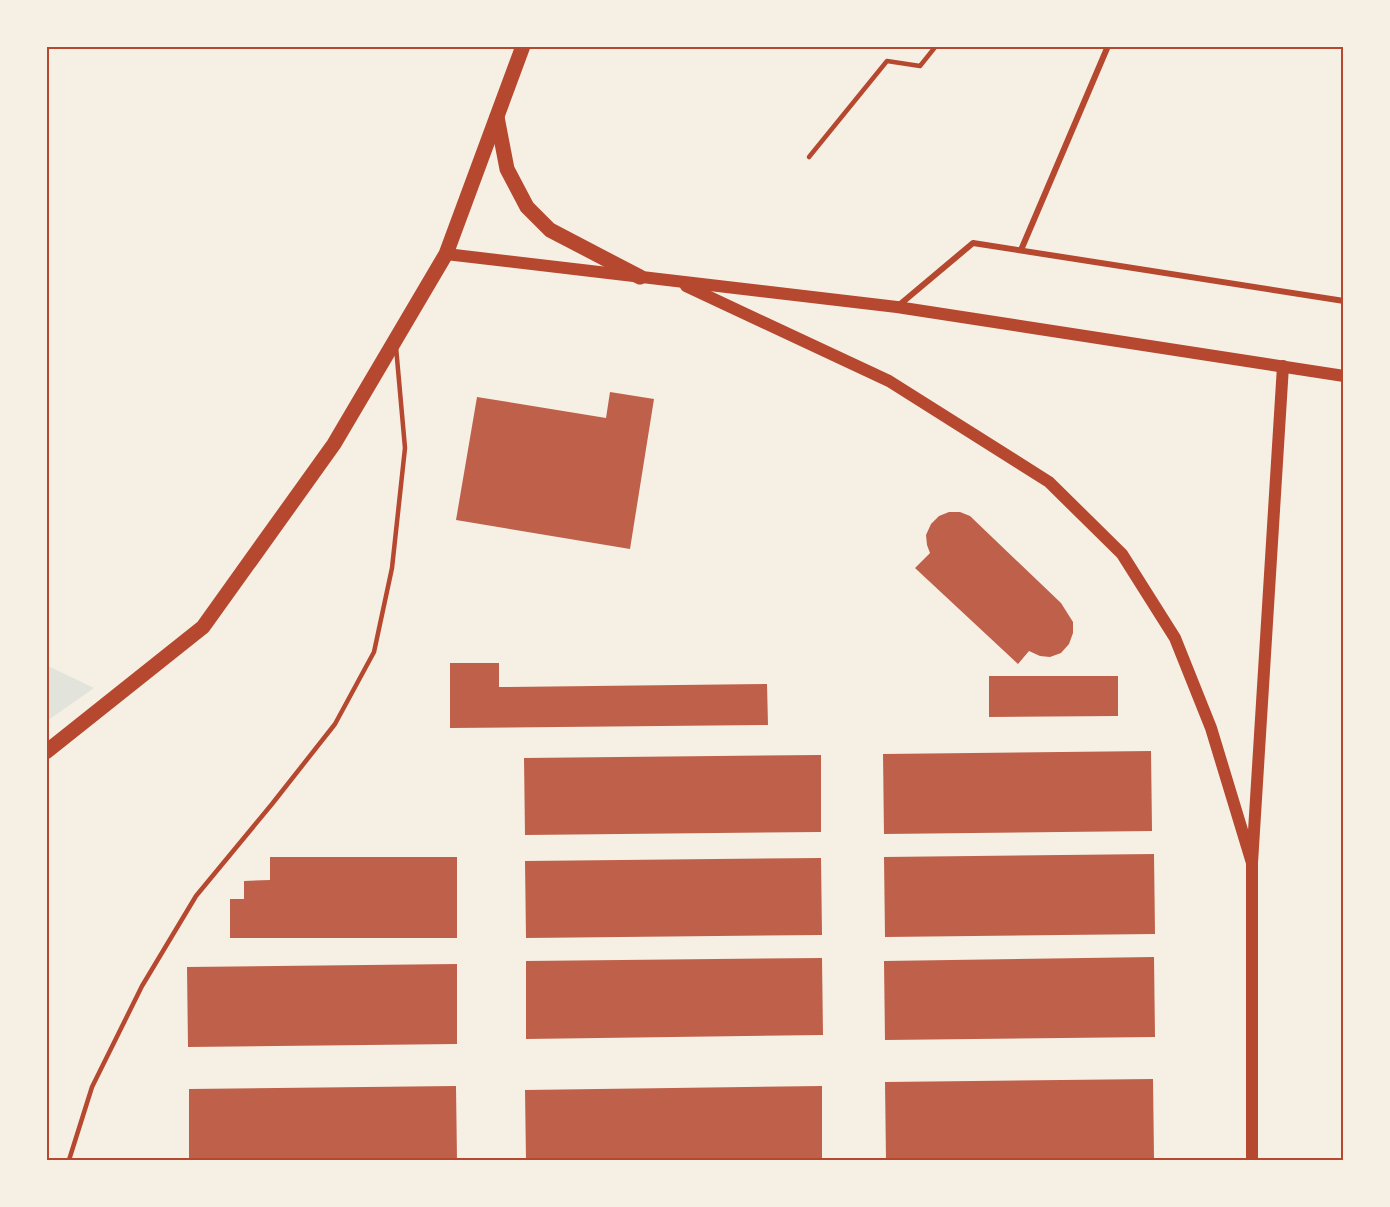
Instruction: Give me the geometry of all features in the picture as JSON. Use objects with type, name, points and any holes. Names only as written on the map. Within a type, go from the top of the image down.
[{"type":"main road","points":[[46,752],[203,627],[334,444],[446,254],[523,46]]},
{"type":"main road","points":[[497,117],[507,169],[527,207],[550,230],[640,277]]},
{"type":"main road","points":[[446,254],[897,308],[1344,376]]},
{"type":"main road","points":[[676,281],[889,381],[1049,482],[1122,554],[1175,638],[1211,728],[1252,863]]},
{"type":"main road","points":[[1252,1161],[1252,863],[1283,366]]},
{"type":"street","points":[[1020,250],[1108,46]]},
{"type":"street","points":[[897,308],[973,243],[1344,301]]},
{"type":"lane","points":[[809,157],[887,61],[920,66],[936,46]]},
{"type":"lane","points":[[69,1161],[92,1087],[142,986],[195,896],[335,724],[374,652],[392,568],[405,448],[396,339]]},
{"type":"shaded area","points":[[46,665],[94,688],[47,721],[46,721]]},
{"type":"building","points":[[610,392],[654,399],[630,549],[456,520],[477,397],[606,418]]},
{"type":"building","points":[[949,512],[960,512],[970,516],[1061,603],[1073,622],[1073,633],[1069,644],[1061,653],[1050,657],[1029,651],[1018,664],[915,568],[930,553],[926,535],[931,524],[939,516]]},
{"type":"building","points":[[450,663],[499,663],[499,687],[767,684],[768,725],[450,728]]},
{"type":"building","points":[[989,676],[1118,676],[1118,716],[989,717]]},
{"type":"building","points":[[1151,751],[1152,831],[884,834],[883,754]]},
{"type":"building","points":[[821,755],[821,832],[525,835],[524,758]]},
{"type":"building","points":[[1154,854],[1155,934],[885,937],[884,857]]},
{"type":"building","points":[[270,857],[457,857],[457,938],[230,938],[230,899],[244,899],[244,881],[270,880]]},
{"type":"building","points":[[821,858],[822,935],[526,938],[525,861]]},
{"type":"building","points":[[1154,957],[1155,1037],[885,1040],[884,961]]},
{"type":"building","points":[[822,958],[823,1035],[526,1039],[526,961]]},
{"type":"building","points":[[457,964],[457,1044],[188,1047],[187,967]]},
{"type":"building","points":[[1153,1079],[1154,1158],[886,1160],[885,1082]]},
{"type":"building","points":[[456,1086],[457,1160],[189,1160],[189,1089]]},
{"type":"building","points":[[822,1086],[822,1160],[526,1160],[525,1090]]}]
